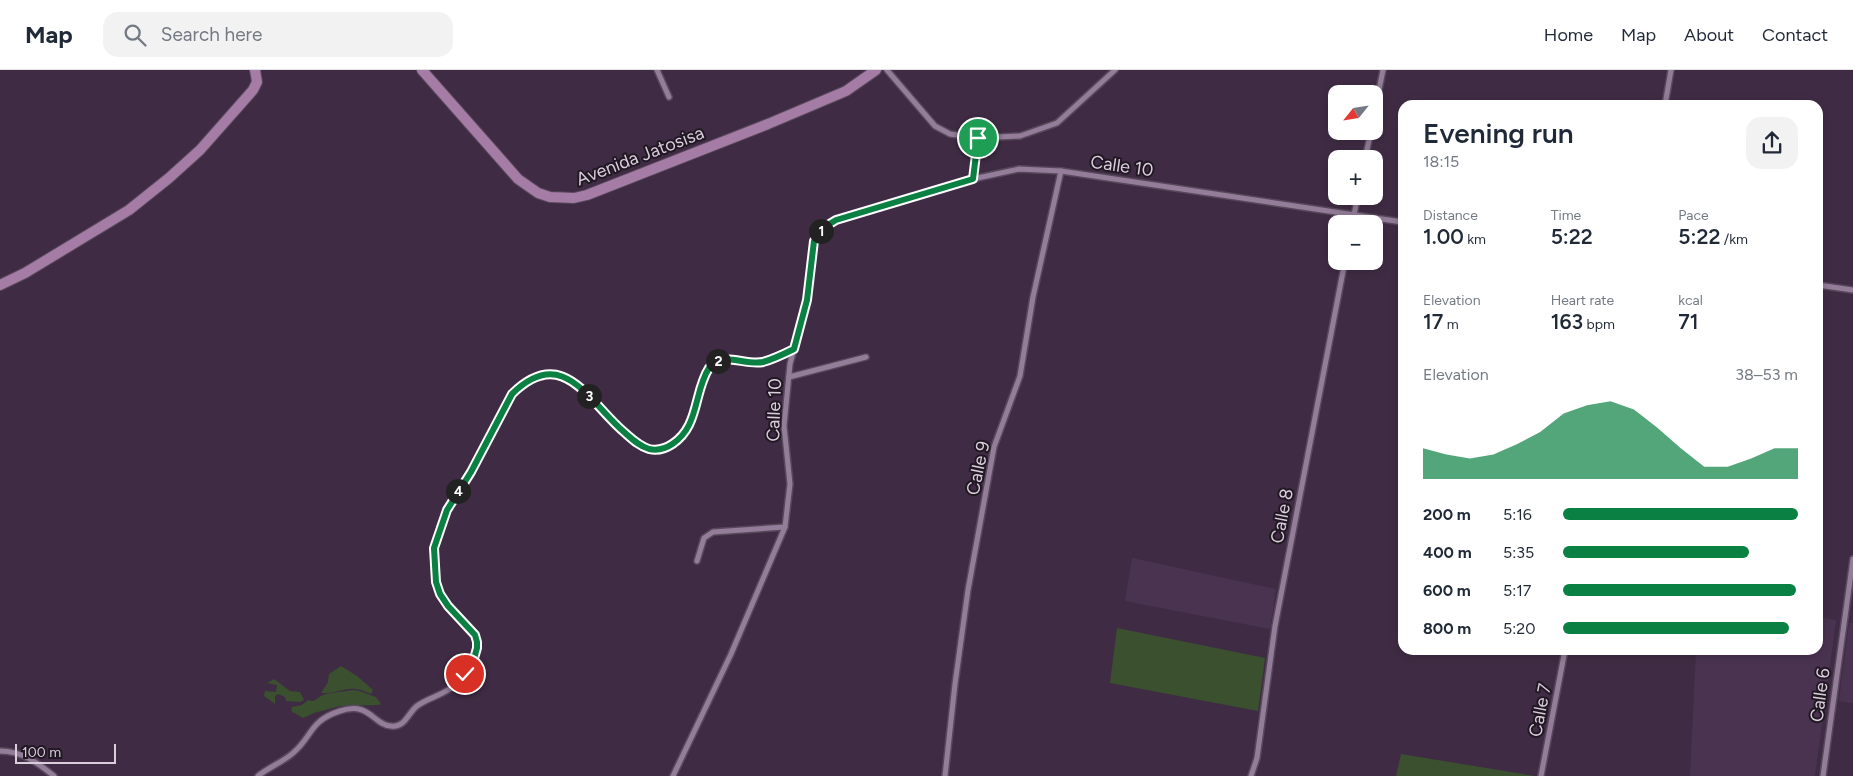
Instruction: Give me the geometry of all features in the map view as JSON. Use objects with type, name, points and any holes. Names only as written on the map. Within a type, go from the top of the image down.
[{"type":"street","points":[[0,285],[25,273],[129,210],[169,178],[200,150],[253,90],[257,82],[256,70]]},
{"type":"street","name":"Avenida Jatosisa","points":[[422,70],[518,179],[538,193],[550,197],[574,198],[587,195],[768,124],[846,91],[876,70]]},
{"type":"street","points":[[657,70],[669,97]]},
{"type":"street","points":[[887,70],[935,126],[950,134],[978,138],[1020,136],[1057,123],[1116,70]]},
{"type":"street","points":[[1380,85],[1383,70]]},
{"type":"street","points":[[1666,100],[1671,70]]},
{"type":"street","points":[[973,179],[978,138]]},
{"type":"street","name":"Calle 10","points":[[673,776],[731,654],[785,527],[790,484],[784,426],[790,364],[807,300],[814,241],[823,228],[836,220],[973,179],[1019,169],[1061,171],[1398,221]]},
{"type":"street","name":"Calle 9","points":[[946,776],[955,684],[968,590],[994,447],[1020,376],[1034,297],[1061,171]]},
{"type":"street","points":[[1354,214],[1356,205]]},
{"type":"street","name":"Calle 8","points":[[1251,776],[1256,758],[1275,626],[1343,270]]},
{"type":"street","points":[[1823,286],[1853,290]]},
{"type":"street","points":[[258,776],[292,754],[312,727],[328,715],[341,710],[362,710],[390,726],[398,726],[404,722],[415,708],[446,692],[456,685],[465,674],[473,662],[477,642],[475,635],[448,606],[440,594],[436,582],[434,548],[447,510],[471,472],[512,394],[521,385],[537,376],[547,374],[566,377],[581,388],[612,422],[638,444],[650,449],[658,449],[669,447],[677,441],[689,426],[704,379],[714,363],[727,359],[754,363],[762,362],[794,349]]},
{"type":"street","points":[[789,377],[866,357]]},
{"type":"street","points":[[697,561],[704,538],[713,532],[785,527]]},
{"type":"street","name":"Calle 6","points":[[1823,776],[1853,559]]},
{"type":"street","name":"Calle 7","points":[[1541,776],[1565,655]]},
{"type":"street","points":[[0,751],[29,758],[54,776]]},
{"type":"shaded area","points":[[1132,558],[1276,589],[1270,629],[1125,601]]},
{"type":"shaded area","points":[[1823,618],[1836,620],[1815,776],[1690,776],[1696,655],[1823,655]]},
{"type":"shaded area","points":[[1849,623],[1853,623],[1853,703],[1839,701]]},
{"type":"green space","points":[[1117,628],[1265,658],[1258,711],[1110,683]]},
{"type":"green space","points":[[341,666],[357,676],[373,690],[371,694],[356,689],[321,693],[328,682],[329,674]]},
{"type":"green space","points":[[274,679],[290,691],[300,692],[304,700],[300,702],[286,701],[285,697],[278,694],[275,696],[275,704],[264,696],[265,691],[276,692],[277,685],[267,683]]},
{"type":"green space","points":[[352,690],[376,697],[381,704],[340,706],[303,718],[291,711],[292,707],[302,705],[308,700],[314,701],[326,694]]},
{"type":"green space","points":[[1401,754],[1535,776],[1396,776]]},
{"type":"route","points":[[465,674],[473,662],[477,642],[475,635],[465,622],[448,606],[440,594],[436,582],[434,548],[447,510],[471,472],[512,394],[521,385],[537,376],[555,374],[566,377],[581,388],[612,422],[638,444],[650,449],[669,447],[677,441],[689,426],[704,379],[709,368],[714,363],[727,359],[742,362],[762,362],[794,349],[807,300],[814,241],[823,228],[836,220],[973,179],[978,138]]}]
